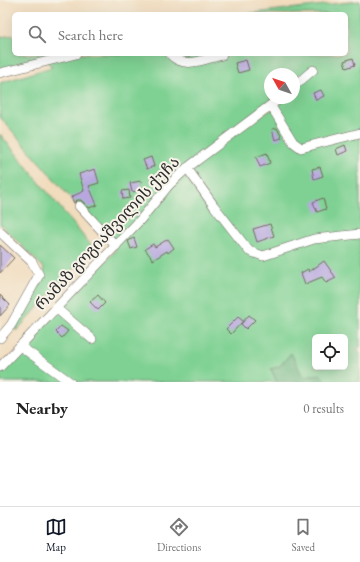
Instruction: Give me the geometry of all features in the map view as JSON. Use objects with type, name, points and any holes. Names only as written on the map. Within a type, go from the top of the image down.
[{"type":"street","points":[[0,73],[68,56]]},
{"type":"street","points":[[172,56],[180,62],[188,64],[218,56]]},
{"type":"street","points":[[300,81],[313,70]]},
{"type":"street","name":"რამაზ გოგიაშვილის ქუჩა","points":[[0,367],[142,219],[169,185],[187,168],[273,104]]},
{"type":"street","points":[[271,106],[293,142],[301,148],[360,133]]},
{"type":"street","points":[[187,168],[249,251],[263,256],[314,238],[360,234]]},
{"type":"street","points":[[79,206],[116,246]]},
{"type":"street","points":[[0,232],[32,262],[39,275],[11,325],[0,338]]},
{"type":"street","points":[[56,308],[92,339]]},
{"type":"street","points":[[20,346],[70,382]]},
{"type":"green space","points":[[360,1],[360,347],[357,349],[360,354],[360,382],[325,382],[321,375],[303,377],[291,353],[280,366],[271,369],[277,382],[0,382],[0,373],[116,250],[0,117],[0,83],[52,67],[45,59],[0,69],[0,37],[12,35],[12,56],[348,56],[348,12],[262,12]]},
{"type":"green space","points":[[0,134],[93,248],[16,331],[14,326],[44,276],[44,268],[0,224]]},
{"type":"green space","points":[[291,353],[303,377],[321,375],[325,382],[277,382],[271,369],[280,366]]},
{"type":"building","points":[[353,58],[355,65],[346,68],[344,61]]},
{"type":"building","points":[[246,60],[249,70],[238,73],[235,63]]},
{"type":"building","points":[[321,90],[324,96],[316,100],[313,93]]},
{"type":"building","points":[[277,128],[282,138],[275,140],[272,129]]},
{"type":"building","points":[[345,145],[347,151],[338,155],[336,149]]},
{"type":"building","points":[[267,153],[270,163],[260,167],[256,157]]},
{"type":"building","points":[[151,157],[154,166],[147,169],[143,160]]},
{"type":"building","points":[[320,167],[323,176],[314,179],[312,169]]},
{"type":"building","points":[[95,169],[99,183],[89,186],[97,205],[89,208],[81,200],[77,200],[74,203],[71,197],[84,191],[79,174]]},
{"type":"building","points":[[141,181],[142,190],[132,192],[130,183]]},
{"type":"building","points":[[129,190],[130,198],[123,199],[122,191]]},
{"type":"building","points":[[323,198],[326,209],[317,212],[313,202]]},
{"type":"building","points":[[270,224],[274,236],[257,242],[253,229]]},
{"type":"building","points":[[134,238],[137,247],[131,249],[128,241]]},
{"type":"building","points":[[168,239],[174,248],[168,253],[167,251],[153,260],[145,249],[153,244],[155,247]]},
{"type":"building","points":[[0,245],[14,258],[0,273]]},
{"type":"building","points":[[324,261],[336,278],[326,283],[322,277],[305,284],[301,273],[308,269],[309,272]]},
{"type":"building","points":[[0,295],[10,305],[0,316]]},
{"type":"building","points":[[98,295],[105,303],[98,310],[90,302]]},
{"type":"building","points":[[249,315],[255,320],[246,329],[241,324]]},
{"type":"building","points":[[238,317],[243,321],[231,334],[226,329]]},
{"type":"building","points":[[61,326],[68,331],[62,338],[56,332]]}]
